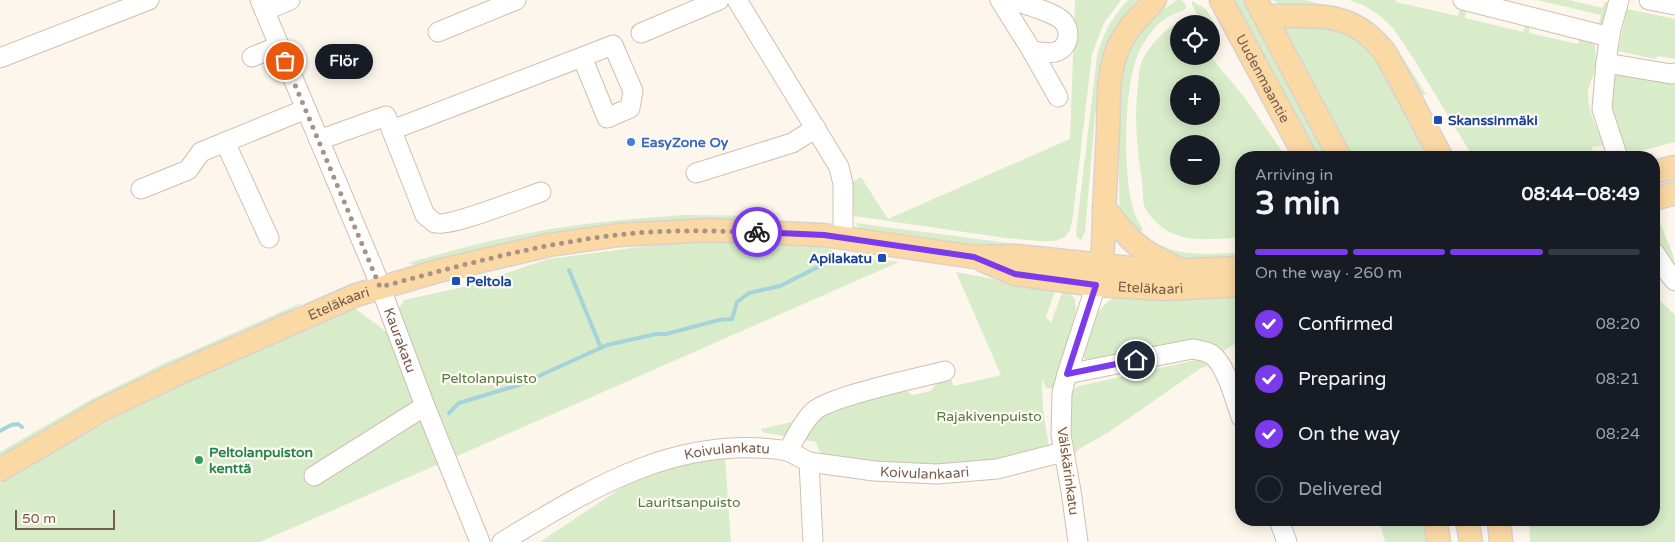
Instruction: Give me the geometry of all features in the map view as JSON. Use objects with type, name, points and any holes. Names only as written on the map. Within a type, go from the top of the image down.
[{"type":"main road","points":[[1098,276],[1104,207],[1110,88],[1114,60],[1119,46],[1136,18],[1156,0]]},
{"type":"main road","name":"Uudenmaantie","points":[[1221,0],[1302,151]]},
{"type":"main road","points":[[1260,8],[1336,151]]},
{"type":"main road","points":[[1260,8],[1334,18],[1350,23],[1368,34],[1386,54],[1438,151]]},
{"type":"main road","points":[[1660,171],[1675,167]]},
{"type":"main road","points":[[1660,197],[1675,193]]},
{"type":"main road","points":[[1104,207],[1123,233],[1134,244],[1160,261],[1183,271]]},
{"type":"main road","name":"Eteläkaari","points":[[0,470],[102,410],[179,373],[356,295],[516,252],[619,235],[708,230],[843,238],[974,257],[1015,274],[1098,276],[1160,271],[1235,268]]},
{"type":"main road","name":"Eteläkaari","points":[[1098,276],[1164,289],[1235,284]]},
{"type":"main road","points":[[1436,526],[1439,542]]},
{"type":"main road","points":[[1468,526],[1470,542]]},
{"type":"main road","points":[[1500,526],[1501,542]]},
{"type":"street","points":[[0,58],[149,0]]},
{"type":"street","points":[[262,6],[290,0]]},
{"type":"street","points":[[438,32],[516,0]]},
{"type":"street","points":[[641,33],[718,0]]},
{"type":"street","points":[[737,0],[839,168],[843,184],[843,238]]},
{"type":"street","points":[[1000,0],[1058,97]]},
{"type":"street","points":[[1012,0],[1059,18],[1067,26],[1069,35],[1067,42],[1057,52],[1044,53],[1032,51]]},
{"type":"street","points":[[1463,0],[1610,37]]},
{"type":"street","points":[[1616,151],[1602,109],[1610,37],[1619,0]]},
{"type":"street","points":[[1649,0],[1675,5]]},
{"type":"street","name":"Kaurakatu","points":[[262,6],[380,287],[425,406],[480,542]]},
{"type":"street","points":[[252,56],[279,46]]},
{"type":"street","points":[[392,130],[582,57]]},
{"type":"street","points":[[1606,63],[1671,74],[1675,73]]},
{"type":"street","points":[[141,189],[188,170],[201,152],[306,109]]},
{"type":"street","points":[[319,140],[386,116],[426,215],[435,223],[445,223],[470,217],[541,192]]},
{"type":"street","points":[[696,173],[792,143],[816,128]]},
{"type":"street","points":[[225,142],[269,238]]},
{"type":"street","points":[[1660,261],[1675,281]]},
{"type":"street","name":"Välskärinkatu","points":[[1078,542],[1061,435],[1062,393],[1098,276]]},
{"type":"street","points":[[1067,374],[1192,349],[1202,350],[1219,362],[1235,402]]},
{"type":"street","name":"Koivulankatu","points":[[502,542],[636,468],[698,451],[717,448],[763,448],[788,451],[813,411],[826,404],[945,372]]},
{"type":"street","points":[[314,476],[425,406]]},
{"type":"street","name":"Koivulankaari","points":[[788,451],[809,462],[874,471],[937,474],[997,469],[1063,452]]},
{"type":"street","points":[[809,462],[813,542]]},
{"type":"street","points":[[1281,526],[1287,542]]},
{"type":"green space","points":[[1075,0],[1121,0],[1104,23],[1092,54],[1073,216],[1070,230],[1065,237],[1055,241],[1006,238],[854,216],[851,183],[861,177],[888,219],[1070,139]]},
{"type":"green space","points":[[1128,0],[1137,0],[1118,24],[1109,39],[1105,53],[1095,116],[1085,232],[1081,240],[1077,237],[1076,233],[1097,56],[1109,26]]},
{"type":"green space","points":[[1177,0],[1181,0],[1186,5],[1186,8],[1170,15],[1153,30],[1136,58],[1128,99],[1126,147],[1129,189],[1136,217],[1143,229],[1135,238],[1122,218],[1120,207],[1117,133],[1118,97],[1123,65],[1128,52],[1137,37],[1162,11]]},
{"type":"green space","points":[[1230,0],[1246,0],[1327,151],[1312,151]]},
{"type":"green space","points":[[1273,0],[1304,0],[1354,13],[1373,24],[1392,41],[1426,94],[1421,97],[1388,45],[1286,8]]},
{"type":"green space","points":[[1349,0],[1396,0],[1396,2],[1458,16],[1460,8],[1466,9],[1465,18],[1523,32],[1526,23],[1530,24],[1529,33],[1578,44],[1580,36],[1595,45],[1596,66],[1588,92],[1588,99],[1593,119],[1604,145],[1592,147],[1593,151],[1469,151],[1393,28],[1379,15],[1363,5]]},
{"type":"green space","points":[[1537,0],[1569,0],[1603,8],[1604,2],[1607,2],[1609,9],[1605,25],[1601,26],[1599,24],[1601,15]]},
{"type":"green space","points":[[1192,1],[1206,9],[1209,15],[1198,15]]},
{"type":"green space","points":[[1627,9],[1675,19],[1675,59],[1658,56],[1654,59],[1618,51]]},
{"type":"green space","points":[[1277,21],[1335,26],[1367,41],[1431,151],[1350,151]]},
{"type":"green space","points":[[1170,28],[1170,65],[1218,65],[1245,98],[1282,151],[1235,151],[1235,238],[1201,239],[1181,236],[1160,226],[1145,208],[1137,145],[1137,98],[1143,59],[1160,36]]},
{"type":"green space","points":[[1632,73],[1675,84],[1675,142],[1640,151],[1624,151],[1609,109],[1611,81],[1615,76]]},
{"type":"green space","points":[[685,215],[771,216],[750,222],[450,258],[415,265],[408,263],[476,245],[545,230]]},
{"type":"green space","points":[[855,223],[1060,248],[1060,254],[1042,254],[867,232]]},
{"type":"green space","points":[[1660,225],[1662,226],[1672,252],[1675,268],[1660,246]]},
{"type":"green space","points":[[709,238],[790,241],[828,248],[842,256],[899,262],[455,457],[414,357],[399,309],[404,300],[468,286],[548,259]]},
{"type":"green space","points":[[1143,241],[1152,242],[1185,253],[1235,253],[1235,258],[1175,259]]},
{"type":"green space","name":"Rajakivenpuisto","points":[[956,272],[1051,287],[1055,291],[1046,317],[1051,323],[1064,287],[1075,299],[1076,310],[1054,389],[1046,388],[1042,378],[1043,410],[1049,447],[1011,460],[929,467],[827,458],[819,450],[816,442],[762,432],[761,429],[818,416],[826,411],[904,390],[913,395],[931,391],[938,380],[950,377],[954,386],[1001,375]]},
{"type":"green space","points":[[1235,290],[1235,344],[1224,351],[1092,361],[1085,359],[1083,355],[1093,322],[1102,308],[1115,297]]},
{"type":"green space","points":[[1660,301],[1675,315],[1675,542],[1530,542],[1529,526],[1660,526]]},
{"type":"green space","points":[[301,303],[281,317],[0,462],[0,452],[92,399],[163,364]]},
{"type":"green space","name":"Peltolanpuisto","points":[[354,308],[391,335],[416,401],[410,404],[420,419],[439,464],[260,542],[0,542],[0,484],[4,481],[89,432],[220,365]]},
{"type":"green space","points":[[1196,360],[1207,362],[1213,371],[1208,366],[1201,368],[1109,432],[1079,449],[1074,455],[1070,404],[1071,396],[1076,388]]},
{"type":"green space","name":"Lauritsanpuisto","points":[[725,457],[731,542],[540,542],[633,480],[670,465]]},
{"type":"green space","points":[[1381,526],[1425,526],[1427,542],[1385,542]]},
{"type":"waterway","points":[[449,413],[459,403],[519,385],[607,345],[656,334],[666,334],[719,320],[732,319],[737,302],[749,293],[780,286],[832,260]]},
{"type":"waterway","points":[[569,270],[601,348]]},
{"type":"waterway","points":[[0,431],[11,425],[18,424],[22,427]]},
{"type":"way so far","points":[[285,61],[380,287],[516,252],[575,241],[619,235],[708,230],[757,232]]},
{"type":"place","name":"Flör","points":[[285,61]]},
{"type":"place","name":"Skanssinmäki","points":[[1438,120]]},
{"type":"place","name":"EasyZone Oy","points":[[631,142]]},
{"type":"place","name":"Apilakatu","points":[[882,258]]},
{"type":"place","name":"Peltola","points":[[456,281]]},
{"type":"place","name":"Peltolanpuiston kenttä","points":[[199,460]]},
{"type":"route","points":[[757,232],[824,235],[974,257],[1015,274],[1096,285],[1067,374],[1136,360]]}]
